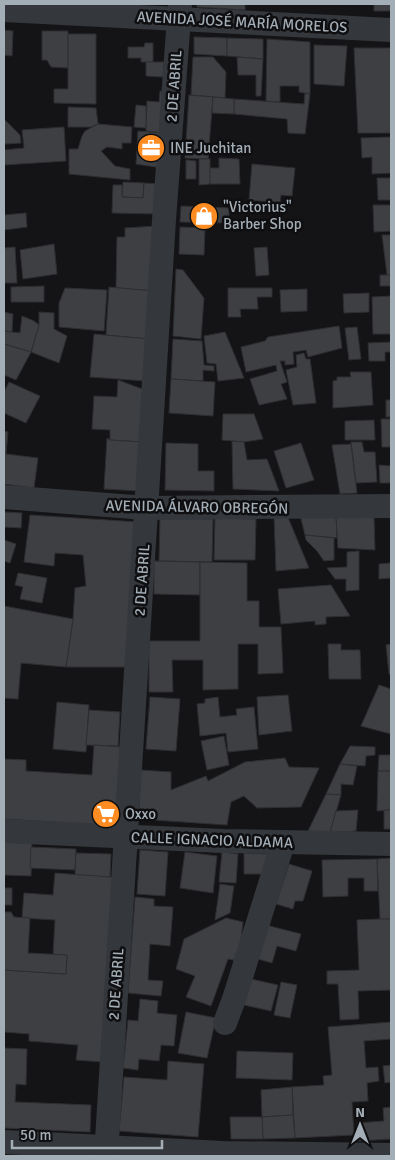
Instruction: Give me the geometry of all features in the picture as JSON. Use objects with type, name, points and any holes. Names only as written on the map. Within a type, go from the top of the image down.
[{"type":"street","name":"AVENIDA JOSÉ MARÍA MORELOS","points":[[4,10],[179,12],[391,30]]},
{"type":"street","name":"2 DE ABRIL","points":[[106,1152],[179,12]]},
{"type":"street","name":"AVENIDA ÁLVARO OBREGÓN","points":[[4,498],[146,508],[391,506]]},
{"type":"street","name":"CALLE IGNACIO ALDAMA","points":[[4,831],[283,843],[391,844]]},
{"type":"street","points":[[225,1023],[283,843]]},
{"type":"street","points":[[4,1142],[106,1152],[391,1155]]},
{"type":"building","points":[[197,4],[245,4],[245,10],[197,7]]},
{"type":"building","points":[[374,4],[391,4],[391,11],[374,11]]},
{"type":"building","points":[[4,30],[13,31],[12,56],[4,55]]},
{"type":"building","points":[[42,31],[68,31],[68,68],[51,67],[47,60],[42,60]]},
{"type":"building","points":[[68,34],[96,34],[96,104],[54,103],[54,89],[68,89]]},
{"type":"building","points":[[194,37],[227,38],[227,56],[194,54]]},
{"type":"building","points":[[227,38],[263,39],[263,59],[227,56]]},
{"type":"building","points":[[267,39],[310,42],[310,94],[299,92],[299,86],[280,86],[280,102],[266,101]]},
{"type":"building","points":[[145,43],[153,43],[153,62],[141,62],[141,58],[128,58],[128,47],[144,47]]},
{"type":"building","points":[[314,45],[347,46],[344,86],[314,84]]},
{"type":"building","points":[[354,48],[391,48],[391,133],[358,133]]},
{"type":"building","points":[[193,57],[213,57],[226,72],[225,98],[191,95]]},
{"type":"building","points":[[237,57],[263,59],[261,96],[256,96],[256,75],[238,75]]},
{"type":"building","points":[[146,62],[164,62],[163,77],[146,76]]},
{"type":"building","points":[[160,91],[167,91],[164,133],[146,131],[147,101],[159,102]]},
{"type":"building","points":[[305,93],[310,94],[305,134],[288,133],[287,119],[234,114],[234,99],[304,104]]},
{"type":"building","points":[[189,95],[213,97],[208,159],[185,158]]},
{"type":"building","points":[[213,97],[234,99],[234,114],[212,113]]},
{"type":"building","points":[[136,105],[146,106],[146,128],[134,127]]},
{"type":"building","points":[[68,107],[96,108],[98,124],[91,127],[68,127]]},
{"type":"building","points":[[4,119],[20,135],[21,143],[4,144]]},
{"type":"building","points":[[98,124],[132,127],[131,143],[122,143],[122,149],[107,147],[101,151],[115,166],[130,169],[130,180],[69,174],[69,149],[78,149],[85,131]]},
{"type":"building","points":[[64,127],[66,161],[4,165],[4,150],[24,148],[22,130]]},
{"type":"building","points":[[138,131],[164,133],[162,168],[136,164]]},
{"type":"building","points":[[391,137],[391,173],[372,174],[372,157],[362,158],[361,138]]},
{"type":"building","points":[[219,158],[239,159],[240,184],[210,184],[209,168],[219,168]]},
{"type":"building","points":[[199,159],[210,159],[210,184],[199,185]]},
{"type":"building","points":[[186,160],[196,161],[196,179],[186,179]]},
{"type":"building","points":[[252,164],[295,168],[292,196],[281,195],[280,203],[249,200]]},
{"type":"building","points":[[377,178],[391,178],[391,200],[378,200]]},
{"type":"building","points":[[123,182],[144,183],[143,198],[122,197]]},
{"type":"building","points":[[144,183],[160,184],[159,214],[112,213],[113,185],[122,185],[122,197],[143,198]]},
{"type":"building","points":[[373,205],[391,205],[391,231],[374,232]]},
{"type":"building","points":[[181,206],[229,208],[229,223],[180,222]]},
{"type":"building","points":[[26,213],[27,227],[4,230],[4,215]]},
{"type":"building","points":[[156,226],[154,291],[116,288],[117,237],[125,237],[125,228]]},
{"type":"building","points":[[180,227],[205,228],[204,255],[179,254]]},
{"type":"building","points":[[382,235],[391,235],[391,275],[387,275]]},
{"type":"building","points":[[54,244],[57,274],[23,279],[20,250]]},
{"type":"building","points":[[15,247],[17,283],[4,283],[4,248]]},
{"type":"building","points":[[267,247],[269,275],[256,276],[254,248]]},
{"type":"building","points":[[176,269],[183,270],[204,298],[201,339],[173,336]]},
{"type":"building","points":[[380,275],[391,275],[391,286],[380,286]]},
{"type":"building","points":[[44,286],[44,302],[11,302],[11,287]]},
{"type":"building","points":[[109,287],[154,291],[149,339],[106,335]]},
{"type":"building","points":[[65,288],[107,290],[104,331],[59,327],[59,303]]},
{"type":"building","points":[[228,288],[272,288],[272,297],[257,297],[258,309],[240,309],[241,317],[228,317]]},
{"type":"building","points":[[307,289],[307,311],[281,312],[280,290]]},
{"type":"building","points":[[369,293],[369,312],[344,313],[343,294]]},
{"type":"building","points":[[391,296],[391,334],[373,334],[372,297]]},
{"type":"building","points":[[4,312],[13,314],[12,332],[4,331]]},
{"type":"building","points":[[39,312],[54,313],[54,329],[67,336],[59,363],[31,352],[39,325]]},
{"type":"building","points":[[22,316],[39,325],[31,352],[4,344],[4,331],[20,333]]},
{"type":"building","points":[[339,326],[342,348],[308,357],[306,350],[293,352],[294,364],[285,365],[285,361],[280,361],[287,382],[281,384],[287,399],[259,405],[250,379],[277,371],[276,365],[246,372],[241,347],[265,341],[268,337]]},
{"type":"building","points":[[357,327],[361,359],[349,360],[345,328]]},
{"type":"building","points":[[225,332],[244,378],[218,381],[216,364],[207,363],[204,336]]},
{"type":"building","points":[[94,334],[149,339],[146,381],[90,377]]},
{"type":"building","points":[[173,339],[202,341],[204,365],[214,366],[214,371],[203,370],[203,381],[171,379]]},
{"type":"building","points":[[391,342],[391,352],[385,352],[385,361],[369,361],[368,343]]},
{"type":"building","points":[[4,344],[31,352],[16,380],[4,375]]},
{"type":"building","points":[[304,353],[306,359],[310,359],[316,403],[293,405],[286,370],[297,367],[296,355]]},
{"type":"building","points":[[350,372],[371,372],[373,405],[333,408],[333,381],[337,380],[337,377],[351,377]]},
{"type":"building","points":[[171,379],[215,382],[213,416],[169,413]]},
{"type":"building","points":[[118,380],[145,390],[143,442],[110,440],[110,430],[92,429],[94,396],[117,397]]},
{"type":"building","points":[[9,382],[40,396],[26,423],[4,413],[4,392]]},
{"type":"building","points":[[386,400],[391,400],[391,417],[386,417]]},
{"type":"building","points":[[223,414],[254,414],[263,439],[244,442],[222,440]]},
{"type":"building","points":[[381,419],[391,419],[391,447],[382,447]]},
{"type":"building","points":[[374,420],[375,440],[345,440],[345,421]]},
{"type":"building","points":[[4,431],[8,432],[6,454],[38,458],[34,488],[4,484]]},
{"type":"building","points":[[107,438],[110,440],[143,442],[139,491],[104,489]]},
{"type":"building","points":[[232,441],[244,442],[247,460],[267,459],[279,491],[233,489]]},
{"type":"building","points":[[351,442],[362,442],[364,452],[375,452],[377,482],[356,483]]},
{"type":"building","points":[[166,443],[198,444],[198,471],[214,471],[214,491],[165,490]]},
{"type":"building","points":[[301,443],[314,480],[286,488],[274,451]]},
{"type":"building","points":[[351,444],[357,493],[340,494],[332,445]]},
{"type":"building","points":[[379,465],[391,466],[391,483],[380,483]]},
{"type":"building","points":[[299,511],[336,511],[337,538],[305,535]]},
{"type":"building","points":[[4,512],[22,513],[21,528],[4,527]]},
{"type":"building","points":[[30,515],[138,522],[127,667],[66,667],[73,619],[75,588],[86,586],[83,555],[55,553],[54,566],[24,562]]},
{"type":"building","points":[[274,515],[287,515],[309,568],[276,571]]},
{"type":"building","points":[[336,517],[374,517],[375,550],[338,548]]},
{"type":"building","points":[[160,518],[213,519],[212,562],[159,561]]},
{"type":"building","points":[[215,518],[256,519],[255,560],[214,560]]},
{"type":"building","points":[[305,535],[334,538],[334,560],[324,561],[306,540]]},
{"type":"building","points":[[4,540],[16,544],[10,563],[4,561]]},
{"type":"building","points":[[359,551],[359,590],[346,591],[346,579],[335,579],[327,568],[347,567],[347,552]]},
{"type":"building","points":[[154,561],[200,562],[200,595],[154,594]]},
{"type":"building","points":[[200,562],[247,563],[247,601],[259,601],[259,627],[281,627],[283,673],[258,674],[258,644],[238,644],[238,689],[203,690],[203,660],[172,660],[173,692],[149,692],[149,641],[200,641]]},
{"type":"building","points":[[391,563],[391,578],[379,579],[379,564]]},
{"type":"building","points":[[18,573],[47,578],[42,603],[20,599],[23,587],[15,585]]},
{"type":"building","points":[[331,585],[350,616],[326,617],[326,624],[315,625],[315,621],[281,624],[278,589]]},
{"type":"building","points":[[4,606],[73,619],[66,667],[21,663],[18,699],[4,698]]},
{"type":"building","points":[[328,644],[341,644],[341,650],[360,650],[361,679],[329,679]]},
{"type":"building","points":[[391,644],[391,674],[389,674],[386,645]]},
{"type":"building","points":[[379,685],[391,689],[391,734],[361,726]]},
{"type":"building","points":[[288,695],[292,731],[259,735],[257,697]]},
{"type":"building","points":[[150,697],[180,699],[176,751],[146,749]]},
{"type":"building","points":[[218,697],[220,717],[237,715],[236,709],[254,707],[258,749],[228,752],[226,733],[200,736],[197,704],[205,703],[205,699]]},
{"type":"building","points":[[57,702],[89,705],[86,752],[53,749]]},
{"type":"building","points":[[89,710],[120,712],[118,746],[86,745]]},
{"type":"building","points":[[224,736],[229,765],[207,770],[201,741]]},
{"type":"building","points":[[94,745],[123,747],[118,826],[4,819],[4,759],[26,760],[26,771],[92,775]]},
{"type":"building","points":[[350,746],[375,747],[375,755],[366,756],[365,766],[340,764]]},
{"type":"building","points":[[379,755],[391,755],[391,771],[378,771]]},
{"type":"building","points":[[285,758],[289,767],[319,768],[301,807],[257,808],[244,796],[231,802],[227,825],[139,819],[140,770],[171,772],[171,790],[206,776],[208,781],[245,762]]},
{"type":"building","points":[[340,764],[357,766],[353,785],[341,784],[341,795],[326,794]]},
{"type":"building","points":[[378,771],[391,771],[391,810],[377,811]]},
{"type":"building","points":[[326,794],[341,795],[330,833],[308,831]]},
{"type":"building","points":[[358,810],[356,831],[330,833],[336,811]]},
{"type":"building","points":[[384,810],[391,810],[391,829],[384,829]]},
{"type":"building","points":[[4,841],[32,841],[31,876],[4,875]]},
{"type":"building","points":[[31,847],[76,849],[75,870],[30,868]]},
{"type":"building","points":[[140,850],[168,852],[165,896],[137,894]]},
{"type":"building","points":[[185,852],[217,856],[213,893],[180,888]]},
{"type":"building","points":[[222,852],[238,854],[236,883],[219,882]]},
{"type":"building","points":[[76,853],[111,854],[110,877],[75,875]]},
{"type":"building","points":[[244,853],[270,854],[269,874],[244,874]]},
{"type":"building","points":[[391,858],[391,919],[380,919],[377,859]]},
{"type":"building","points":[[377,859],[378,891],[364,891],[364,878],[348,878],[348,896],[323,897],[322,860]]},
{"type":"building","points":[[289,864],[312,871],[303,901],[295,901],[293,909],[276,904]]},
{"type":"building","points":[[55,873],[117,879],[102,1062],[76,1060],[78,1045],[29,1041],[29,1034],[4,1032],[4,970],[66,974],[67,955],[53,955],[55,920],[22,918],[24,893],[53,895]]},
{"type":"building","points":[[220,884],[234,886],[230,913],[215,920]]},
{"type":"building","points":[[4,888],[12,888],[12,905],[4,905]]},
{"type":"building","points":[[135,897],[154,899],[154,906],[173,907],[170,946],[150,944],[148,980],[163,981],[161,996],[128,993]]},
{"type":"building","points":[[4,912],[11,912],[14,917],[30,918],[28,953],[67,955],[66,974],[4,970]]},
{"type":"building","points":[[226,918],[243,922],[238,961],[228,959],[211,1006],[186,997],[195,976],[176,969],[184,939]]},
{"type":"building","points":[[391,919],[391,990],[358,991],[359,1019],[340,1020],[338,984],[327,984],[327,971],[359,970],[357,920]]},
{"type":"building","points":[[266,925],[301,934],[296,951],[277,946],[272,963],[258,959]]},
{"type":"building","points":[[251,979],[278,985],[271,1011],[244,1005]]},
{"type":"building","points":[[281,982],[297,985],[290,1018],[274,1015]]},
{"type":"building","points":[[140,999],[158,1001],[157,1013],[177,1015],[174,1046],[161,1045],[159,1061],[139,1059],[138,1070],[123,1068],[128,1020],[138,1021]]},
{"type":"building","points":[[186,1012],[216,1018],[207,1058],[178,1053]]},
{"type":"building","points":[[391,1022],[391,1039],[364,1041],[366,1068],[378,1067],[379,1081],[367,1083],[368,1101],[352,1102],[354,1135],[295,1138],[292,1087],[324,1085],[323,1076],[332,1075],[328,1027]]},
{"type":"building","points":[[4,1048],[27,1049],[26,1085],[16,1084],[15,1102],[91,1105],[90,1132],[4,1128]]},
{"type":"building","points":[[237,1051],[293,1053],[292,1080],[236,1078]]},
{"type":"building","points":[[168,1061],[204,1064],[198,1137],[119,1131],[124,1077],[167,1080]]},
{"type":"building","points":[[391,1065],[391,1082],[385,1083],[383,1066]]},
{"type":"building","points":[[292,1087],[293,1115],[262,1117],[261,1090]]},
{"type":"building","points":[[391,1107],[391,1139],[358,1141],[357,1123],[384,1121],[383,1108]]},
{"type":"building","points":[[293,1115],[295,1138],[263,1139],[262,1117]]},
{"type":"building","points":[[230,1117],[262,1117],[263,1139],[231,1139]]},
{"type":"place","name":"INE Juchitan","points":[[151,148]]},
{"type":"place","name":"\"Victorius\" Barber Shop","points":[[204,216]]},
{"type":"place","name":"Oxxo","points":[[106,814]]}]
